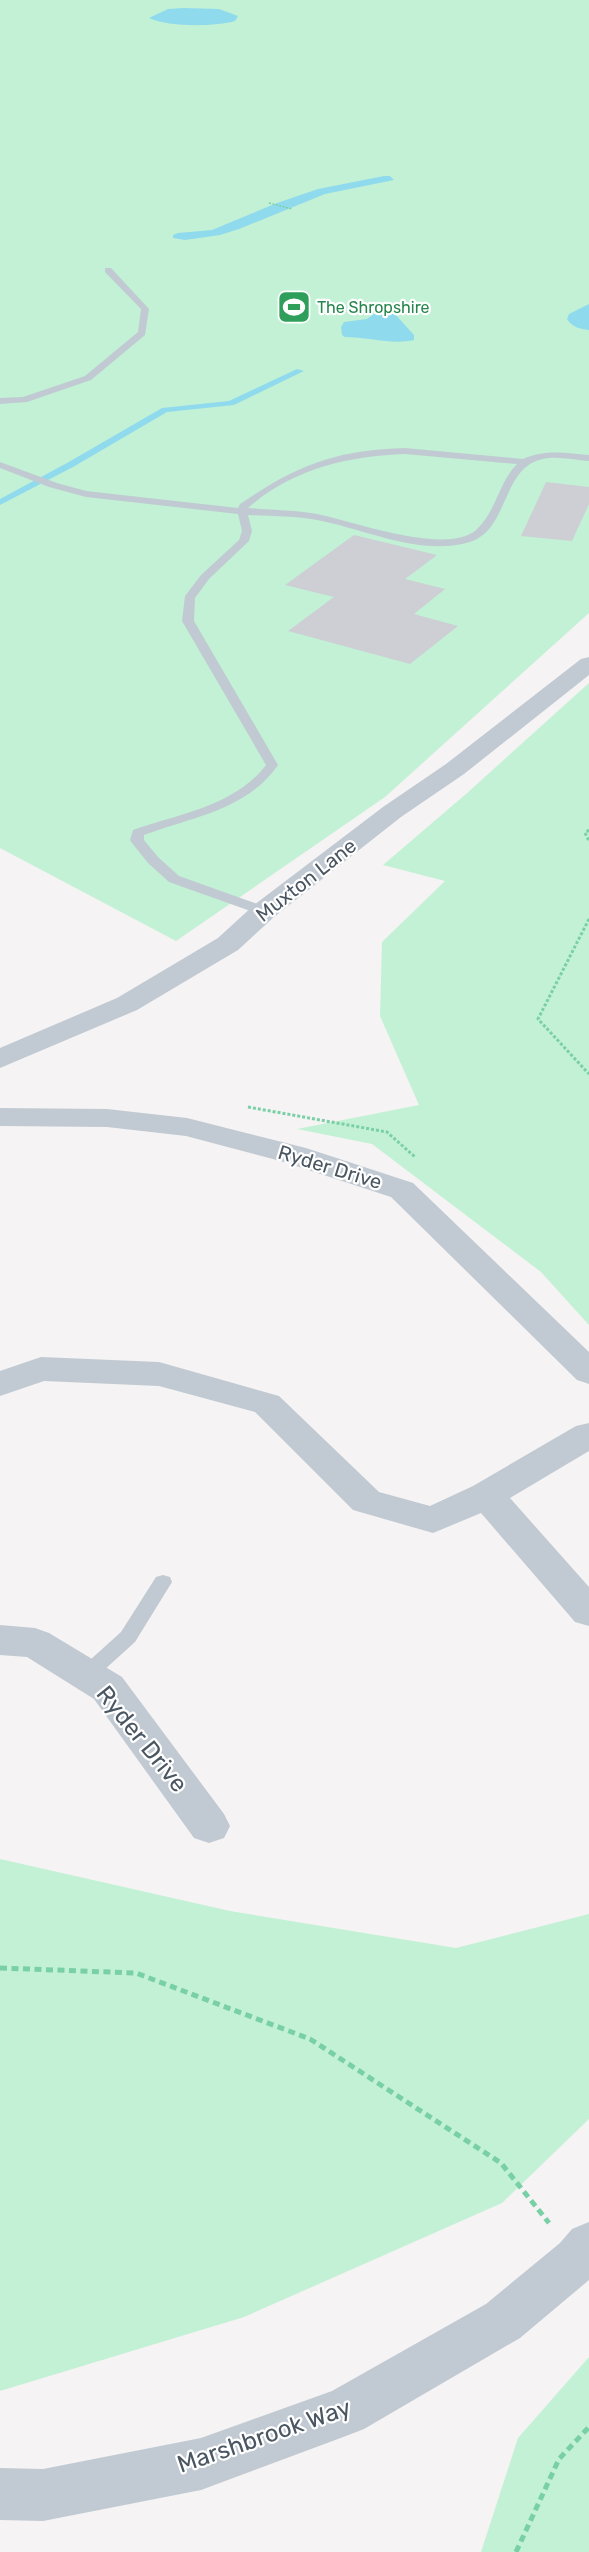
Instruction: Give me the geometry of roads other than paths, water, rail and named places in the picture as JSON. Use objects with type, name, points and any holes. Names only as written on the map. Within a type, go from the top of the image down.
[{"type":"street","name":"Muxton Lane","points":[[0,1059],[127,1004],[228,944],[264,911],[392,812],[455,769],[589,664]]},
{"type":"street","name":"Ryder Drive","points":[[0,1118],[107,1118],[187,1127],[295,1155],[402,1190],[589,1372]]},
{"type":"street","points":[[0,1384],[41,1370],[159,1374],[267,1404],[366,1501],[433,1520],[486,1496],[589,1435]]},
{"type":"street","points":[[486,1496],[589,1612]]},
{"type":"street","name":"Ryder Drive","points":[[0,1640],[36,1643],[108,1688],[209,1826]]},
{"type":"street","name":"Marshbrook Way","points":[[0,2494],[43,2495],[201,2464],[346,2411],[503,2321],[583,2252]]},
{"type":"lane","points":[[0,402],[24,400],[88,378],[142,333],[145,309],[108,270]]},
{"type":"lane","points":[[264,911],[174,879],[136,840],[138,833],[241,795],[264,779],[272,765],[188,621],[189,598],[205,577],[244,541],[248,531],[242,511],[244,506],[292,475],[332,459],[362,453],[408,450],[523,462],[538,456],[589,458]]},
{"type":"lane","points":[[0,465],[84,494],[315,517],[398,536],[427,541],[453,541],[469,539],[481,532],[523,462]]},
{"type":"lane","points":[[87,1675],[128,1637],[163,1582]]},
{"type":"water","points":[[168,9],[219,9],[238,16],[235,21],[204,25],[168,23],[149,18]]},
{"type":"water","points":[[390,176],[394,180],[325,194],[220,235],[185,240],[173,238],[173,235],[178,233],[212,230],[318,189]]},
{"type":"water","points":[[589,304],[589,330],[576,327],[569,322],[567,319],[569,314]]},
{"type":"water","points":[[386,311],[394,313],[414,335],[414,340],[389,341],[342,335],[341,327],[344,322],[367,319],[375,313]]},
{"type":"waterway","points":[[0,502],[165,410],[231,403],[300,371]]},
{"type":"place","name":"The Shropshire","points":[[294,307]]}]
